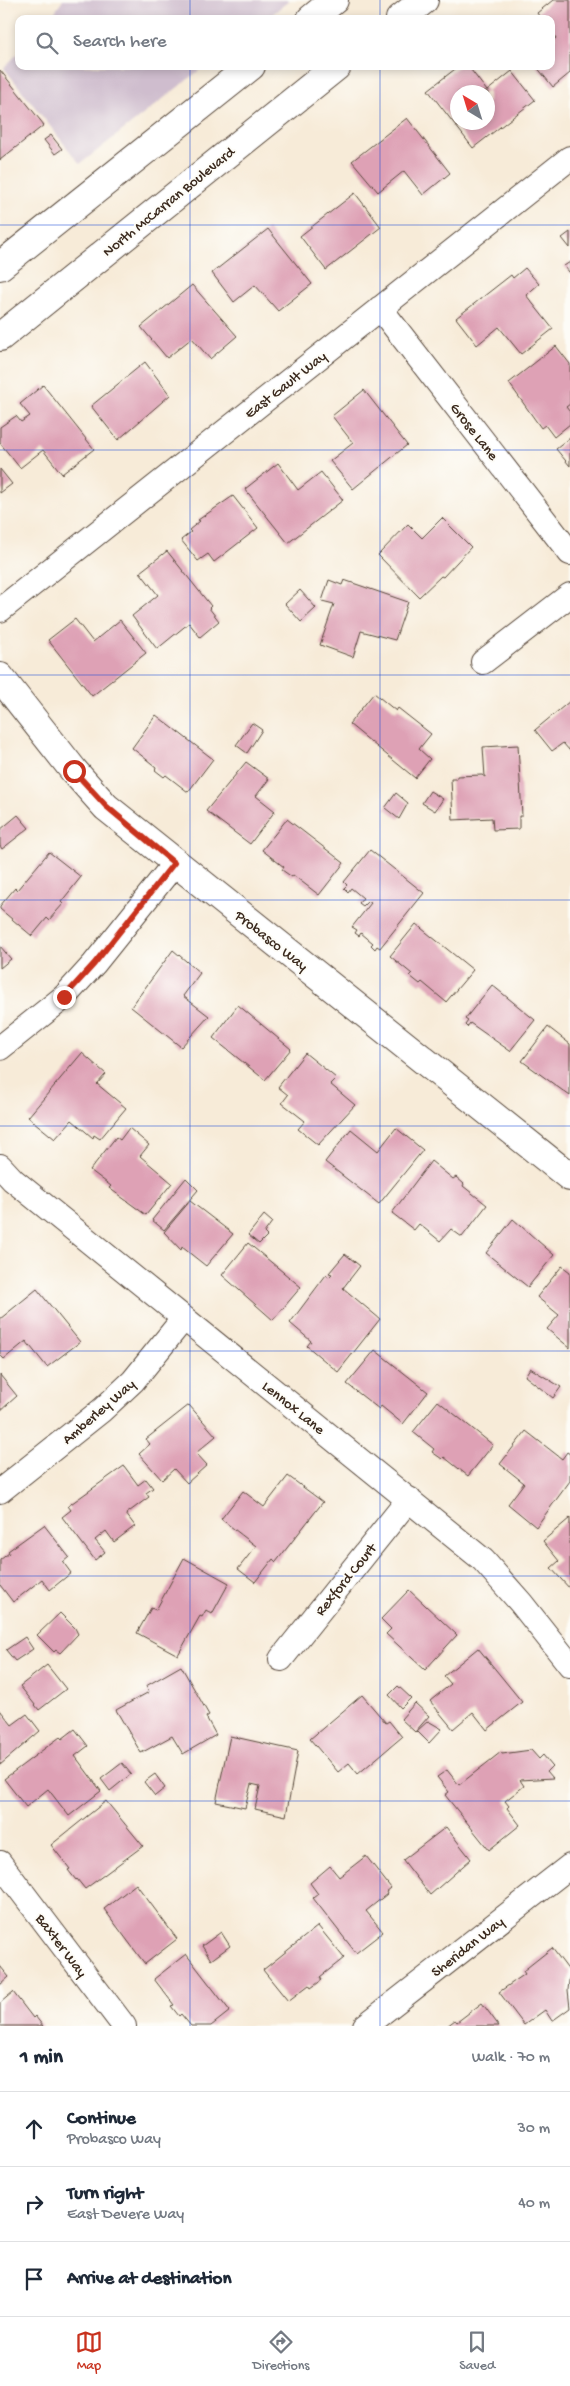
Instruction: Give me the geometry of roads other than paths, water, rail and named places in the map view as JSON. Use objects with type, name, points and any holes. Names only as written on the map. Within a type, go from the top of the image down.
[{"type":"main road","points":[[316,15],[334,0]]},
{"type":"main road","points":[[405,15],[424,0]]},
{"type":"main road","points":[[0,266],[246,70]]},
{"type":"main road","name":"North McCarran Boulevard","points":[[0,337],[332,70]]},
{"type":"main road","name":"Probasco Way","points":[[0,678],[74,771],[106,806],[174,863],[570,1177]]},
{"type":"street","name":"East Gault Way","points":[[0,610],[570,158]]},
{"type":"street","name":"Grose Lane","points":[[380,308],[570,553]]},
{"type":"street","points":[[483,662],[570,595]]},
{"type":"street","points":[[0,1048],[64,997],[94,964],[174,863]]},
{"type":"street","name":"Lennox Lane","points":[[0,1166],[13,1180],[483,1560],[521,1603],[570,1665]]},
{"type":"street","name":"Amberley Way","points":[[0,1491],[102,1410],[127,1387],[184,1318]]},
{"type":"street","name":"Rexford Court","points":[[281,1659],[409,1499]]},
{"type":"street","name":"Baxter Way","points":[[0,1863],[124,2026]]},
{"type":"street","name":"Sheridan Way","points":[[365,2026],[570,1866]]}]
